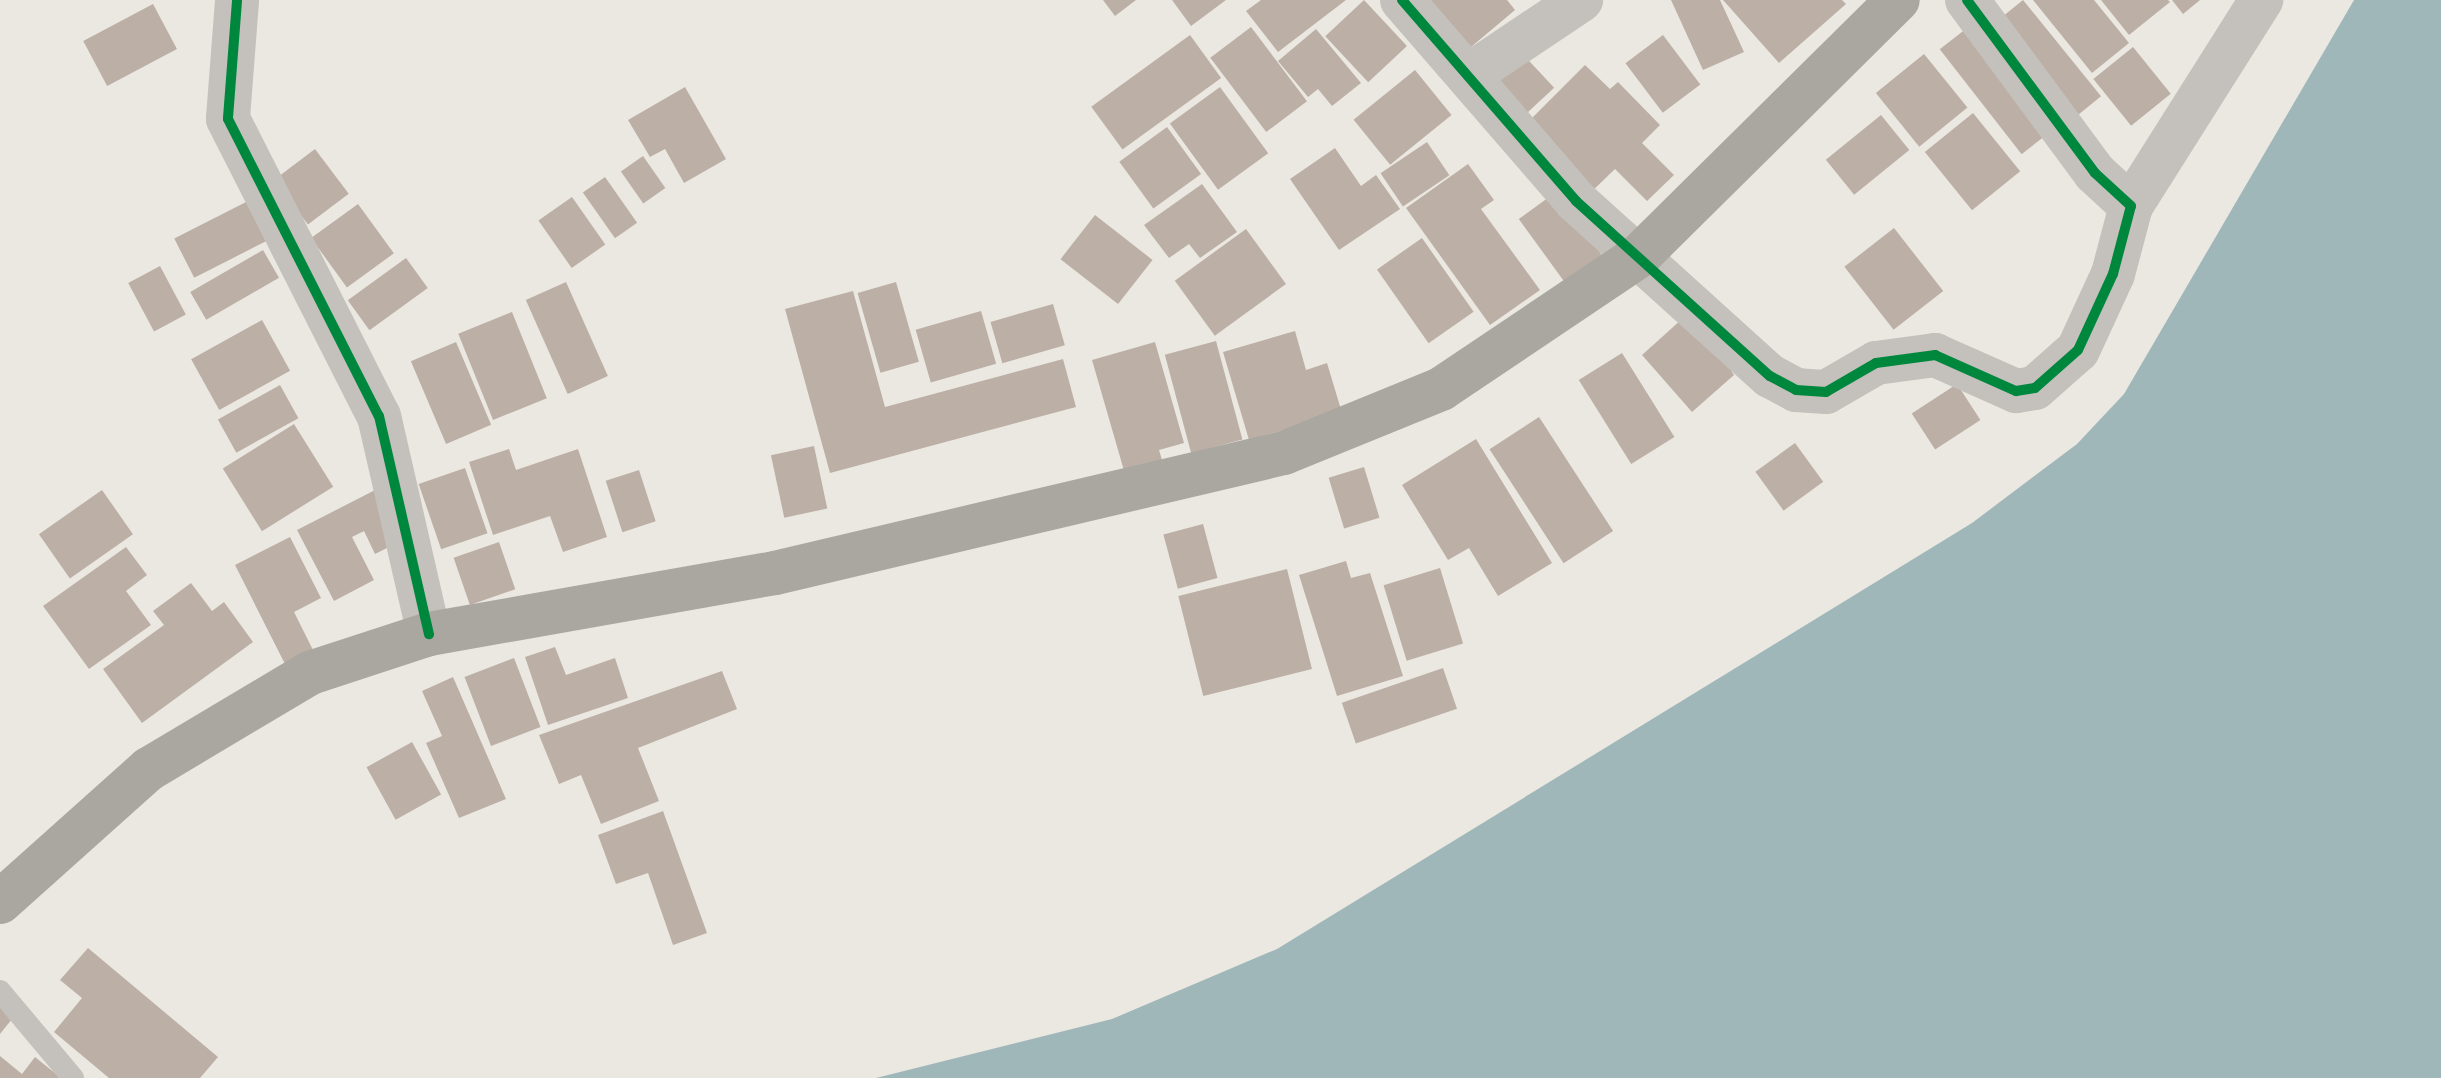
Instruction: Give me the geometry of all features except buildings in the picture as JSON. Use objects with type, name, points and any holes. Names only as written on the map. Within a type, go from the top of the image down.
[{"type":"highway","points":[[0,902],[149,769],[216,723],[310,673],[429,634],[775,573],[1284,453],[1441,389],[1639,256],[1898,0]]},
{"type":"street","points":[[237,0],[228,119],[379,416],[429,634]]},
{"type":"street","points":[[1402,0],[1576,201],[1770,376],[1796,390],[1826,392],[1907,354],[1935,355],[2016,391],[2056,375],[2078,350],[2113,274],[2131,206],[2261,0]]},
{"type":"street","points":[[1469,75],[1581,0]]},
{"type":"street","points":[[1967,0],[2095,173],[2131,206]]},
{"type":"lane","points":[[0,991],[73,1078]]},
{"type":"water","points":[[2354,0],[2441,0],[2441,1078],[876,1078],[1112,1019],[1277,949],[1972,523],[2077,444],[2124,394]]},
{"type":"cycle path","points":[[1402,0],[1576,201],[1770,376],[1796,390],[1826,392],[1876,363],[1935,355],[2016,391],[2035,388],[2078,350],[2113,274],[2131,206],[2095,173],[1967,0]]},
{"type":"cycle path","points":[[237,1],[228,119],[379,416],[429,634]]}]
